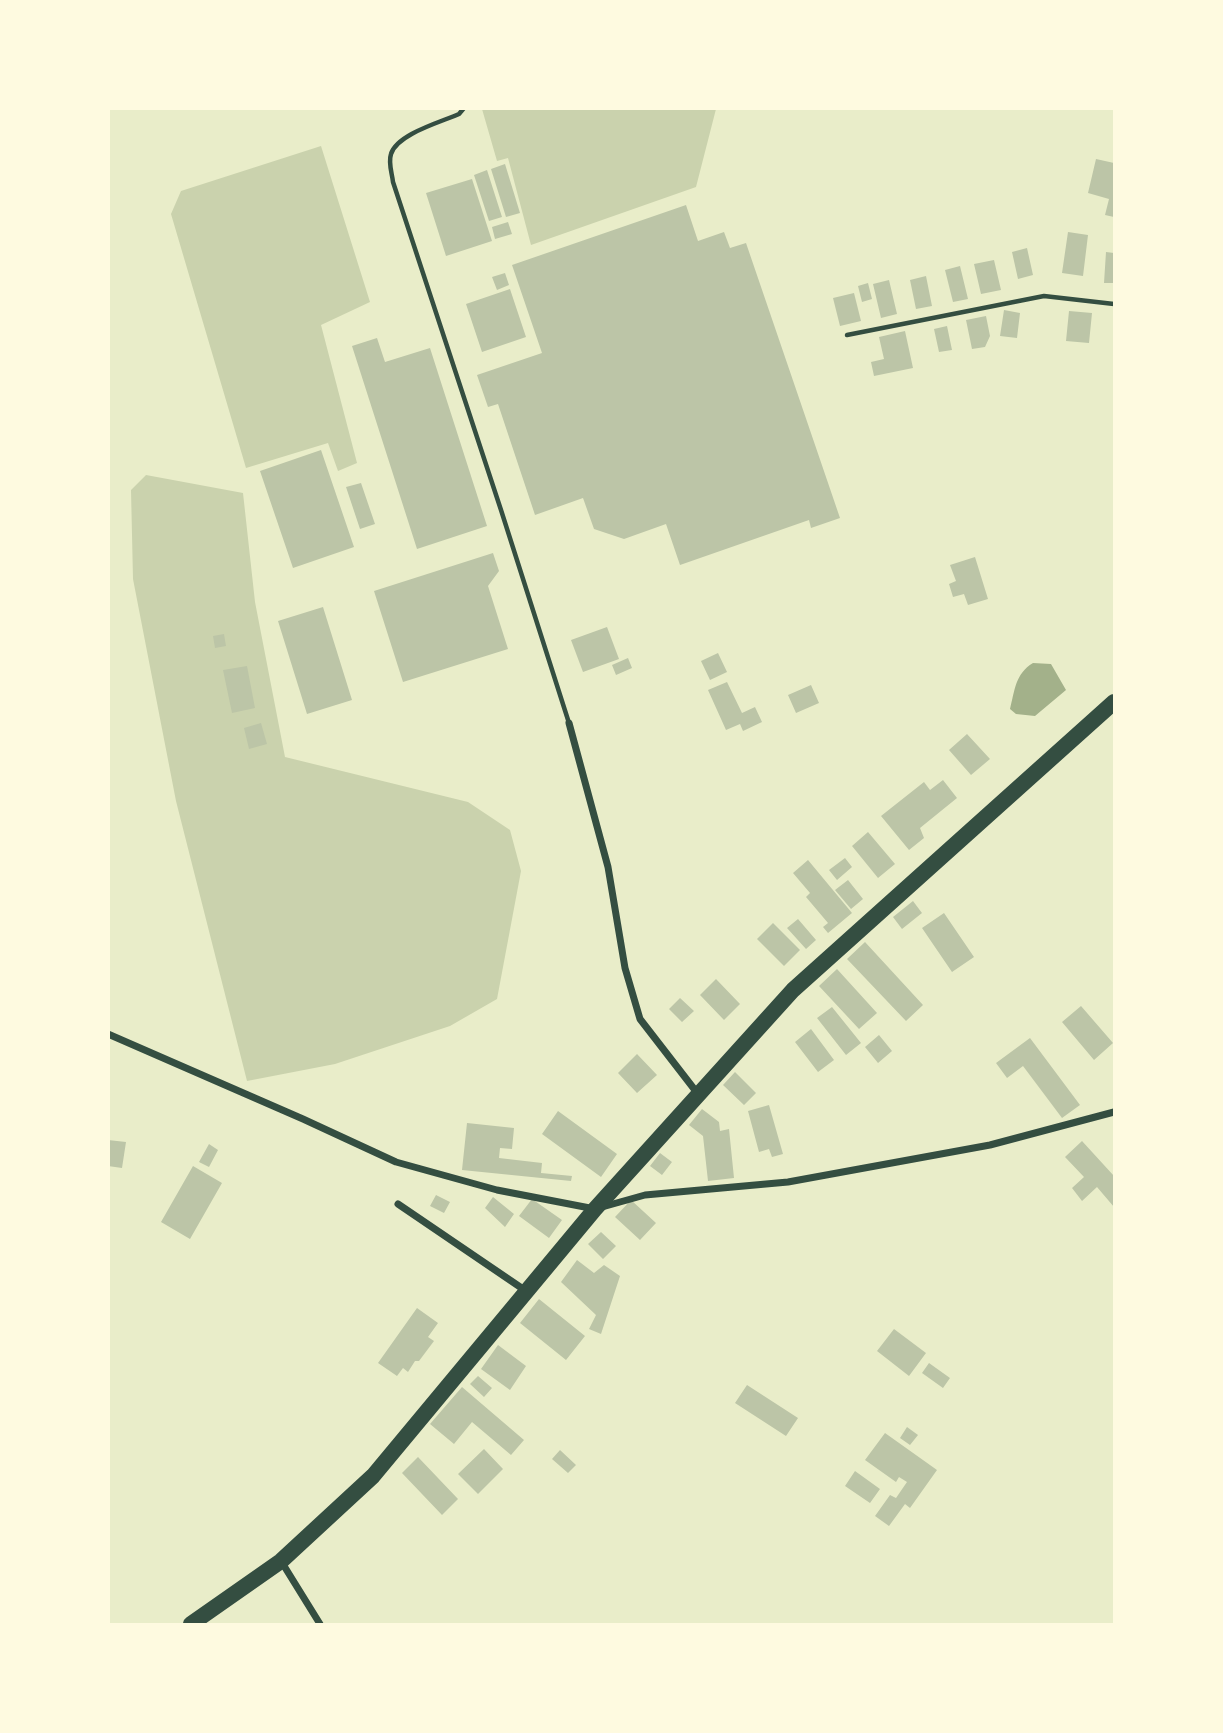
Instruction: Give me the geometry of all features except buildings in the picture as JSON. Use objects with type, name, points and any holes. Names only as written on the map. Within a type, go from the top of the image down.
[{"type":"highway","points":[[191,1625],[281,1561],[373,1476],[595,1209],[793,990],[1115,702]]},
{"type":"street","points":[[569,723],[608,867],[625,968],[640,1019],[699,1094]]},
{"type":"street","points":[[108,1034],[396,1162],[497,1190],[595,1209],[645,1195],[788,1182],[990,1145],[1115,1112]]},
{"type":"street","points":[[398,1204],[526,1291]]},
{"type":"street","points":[[281,1561],[320,1625]]},
{"type":"lane","points":[[464,108],[459,114],[410,135],[395,145],[390,161],[393,182],[502,510],[569,723]]},
{"type":"lane","points":[[847,335],[1044,296],[1115,304]]},
{"type":"shaded area","points":[[482,108],[716,109],[696,187],[531,245],[508,158],[497,161]]},
{"type":"shaded area","points":[[321,146],[370,302],[321,325],[357,463],[338,471],[328,443],[246,468],[171,214],[181,191]]},
{"type":"shaded area","points":[[146,475],[243,493],[255,602],[285,757],[468,802],[510,830],[521,871],[497,999],[450,1026],[335,1064],[247,1081],[176,801],[133,579],[131,490]]},
{"type":"shaded area","points":[[1033,663],[1051,664],[1066,690],[1035,716],[1016,714],[1010,709],[1017,683],[1027,667]]}]
